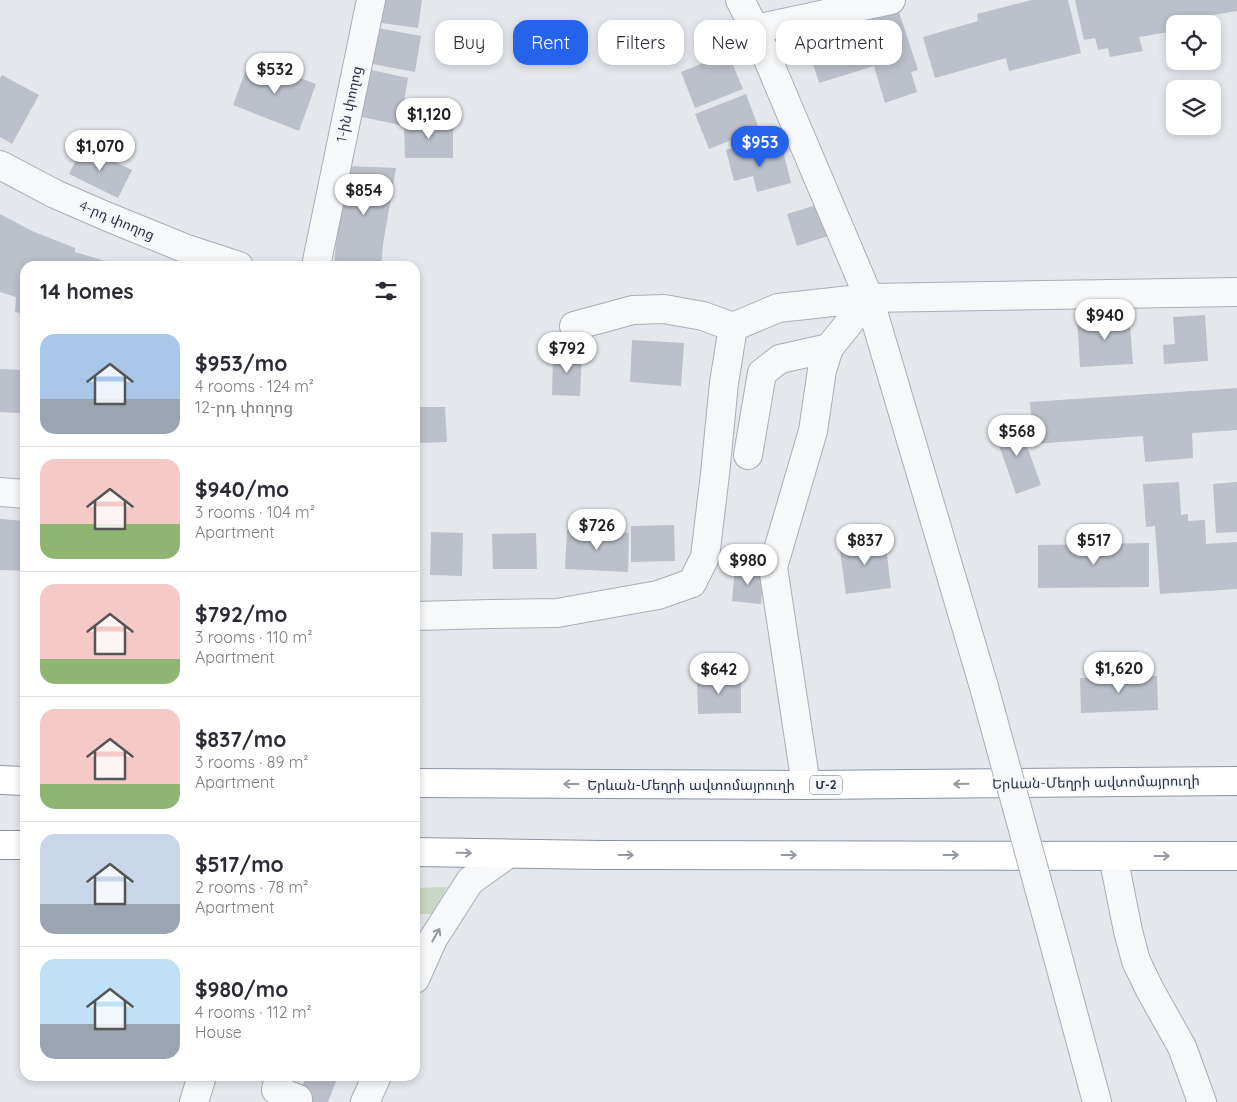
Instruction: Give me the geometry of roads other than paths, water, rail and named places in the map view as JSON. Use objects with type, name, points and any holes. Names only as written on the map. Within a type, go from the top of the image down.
[{"type":"highway","points":[[0,780],[20,781]]},
{"type":"highway","name":"Երևան-Մեղրի ավտոմայրուղի","points":[[420,783],[806,785],[1237,781]]},
{"type":"highway","points":[[0,845],[20,845]]},
{"type":"highway","points":[[420,852],[599,855],[1237,856]]},
{"type":"street","name":"1-ին փողոց","points":[[317,261],[371,0]]},
{"type":"street","points":[[740,0],[750,20]]},
{"type":"street","points":[[766,27],[892,0]]},
{"type":"street","points":[[766,55],[868,298],[984,687],[1097,1102]]},
{"type":"street","name":"4-րդ փողոց","points":[[0,165],[55,194],[108,217],[184,248],[224,261]]},
{"type":"street","points":[[574,326],[633,310],[664,309],[703,316],[733,327],[778,308],[868,298],[1237,292]]},
{"type":"street","points":[[806,785],[773,567],[813,431],[822,370],[829,348],[868,298]]},
{"type":"street","points":[[420,616],[557,613],[658,595],[692,582],[705,557],[724,383],[733,327]]},
{"type":"street","points":[[748,455],[762,373],[780,359],[829,348]]},
{"type":"street","points":[[0,492],[20,494]]},
{"type":"street","points":[[420,968],[433,939],[470,881],[508,854]]},
{"type":"street","points":[[1113,856],[1136,961],[1182,1047],[1202,1102]]},
{"type":"street","points":[[194,1102],[200,1081]]},
{"type":"street","points":[[278,1081],[276,1090],[298,1099]]},
{"type":"street","points":[[365,1102],[375,1081]]}]
